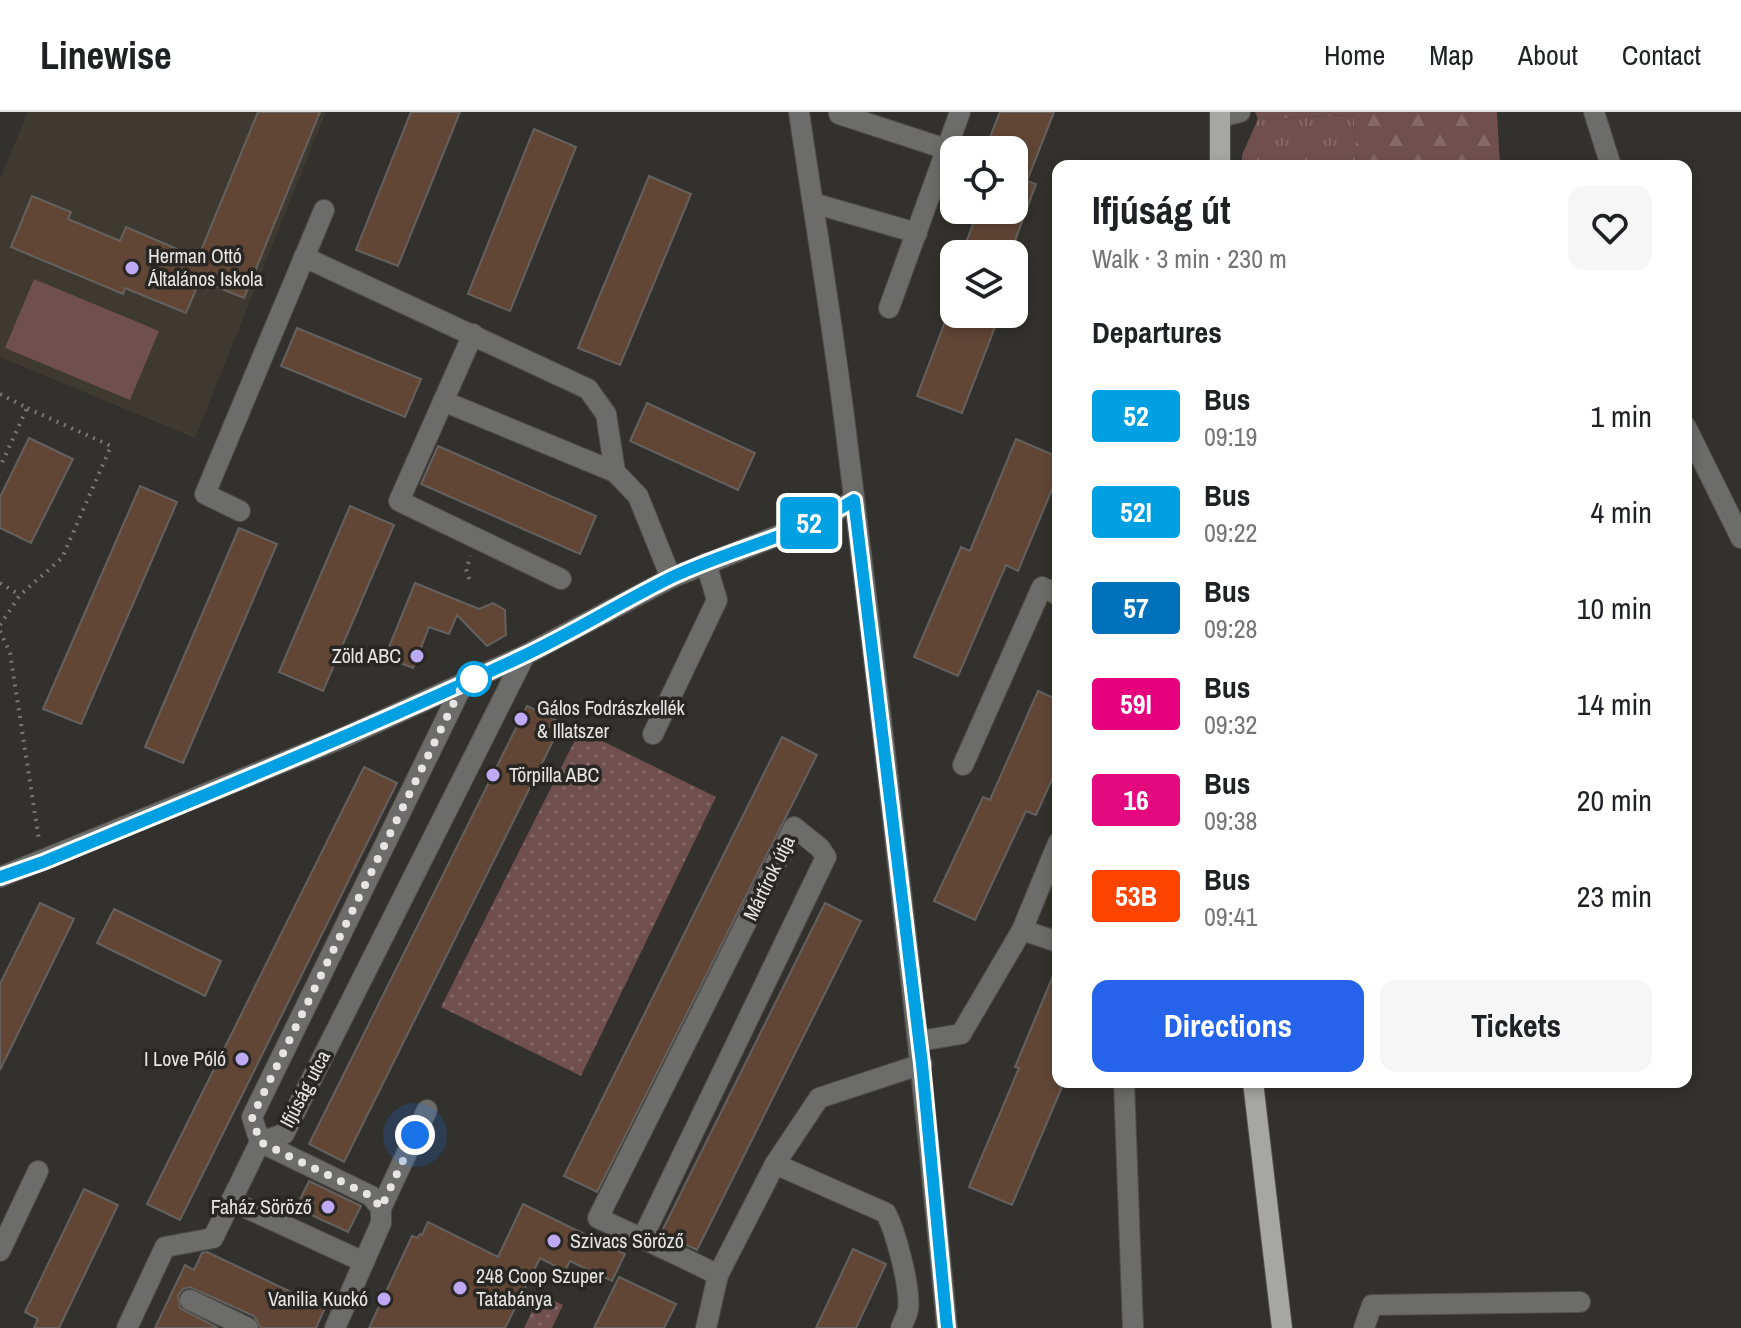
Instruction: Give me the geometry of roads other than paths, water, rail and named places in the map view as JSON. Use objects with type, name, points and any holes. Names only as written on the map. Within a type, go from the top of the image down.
[{"type":"main road","points":[[1220,114],[1220,160]]},
{"type":"main road","points":[[1254,1088],[1282,1328]]},
{"type":"street","points":[[799,112],[854,500],[922,1064],[947,1328]]},
{"type":"street","points":[[951,136],[960,112]]},
{"type":"street","points":[[1220,114],[1240,112]]},
{"type":"street","points":[[1594,112],[1609,160]]},
{"type":"street","points":[[839,114],[940,147]]},
{"type":"street","points":[[889,308],[940,166]]},
{"type":"street","points":[[813,203],[917,233]]},
{"type":"street","points":[[240,511],[205,494],[324,210]]},
{"type":"street","points":[[304,257],[588,389],[606,414],[615,472]]},
{"type":"street","points":[[473,334],[399,501],[561,579]]},
{"type":"street","points":[[443,401],[615,472],[638,496],[671,578]]},
{"type":"street","points":[[1692,439],[1741,538]]},
{"type":"street","points":[[0,877],[345,737],[525,655],[671,578],[814,521],[854,500]]},
{"type":"street","points":[[653,734],[717,600],[706,563]]},
{"type":"street","points":[[963,765],[1042,587],[1052,592]]},
{"type":"street","name":"Ifjúság utca","points":[[463,684],[252,1117],[260,1142],[284,1134],[525,655]]},
{"type":"street","name":"Mártírok útja","points":[[642,1239],[826,857],[820,848],[794,827],[598,1218],[642,1239],[718,1275]]},
{"type":"street","points":[[919,1041],[961,1034],[1022,930],[1052,858]]},
{"type":"street","points":[[1022,930],[1052,940]]},
{"type":"street","points":[[706,1328],[718,1275],[775,1164],[819,1098],[922,1064]]},
{"type":"street","points":[[1124,1088],[1133,1328]]},
{"type":"street","points":[[335,1328],[381,1223],[381,1208],[427,1110]]},
{"type":"street","points":[[127,1328],[165,1247],[213,1238],[260,1142],[371,1196],[381,1208]]},
{"type":"street","points":[[775,1164],[886,1213],[895,1232],[905,1287],[908,1310],[901,1328]]},
{"type":"street","points":[[0,1251],[38,1171]]},
{"type":"street","points":[[231,1201],[364,1262]]},
{"type":"street","points":[[190,1300],[248,1328]]},
{"type":"street","points":[[1364,1328],[1372,1305],[1580,1302]]},
{"type":"place","name":"Herman Ottó Általános Iskola","points":[[132,268]]},
{"type":"place","name":"Zöld ABC","points":[[417,656]]},
{"type":"place","name":"Gálos Fodrászkellék & Illatszer","points":[[521,719]]},
{"type":"place","name":"Törpilla ABC","points":[[493,775]]},
{"type":"place","name":"I Love Póló","points":[[242,1059]]},
{"type":"place","name":"Faház Söröző","points":[[328,1207]]},
{"type":"place","name":"Szivacs Söröző","points":[[554,1241]]},
{"type":"place","name":"248 Coop Szuper Tatabánya","points":[[460,1288]]},
{"type":"place","name":"Vanilia Kuckó","points":[[384,1299]]}]
